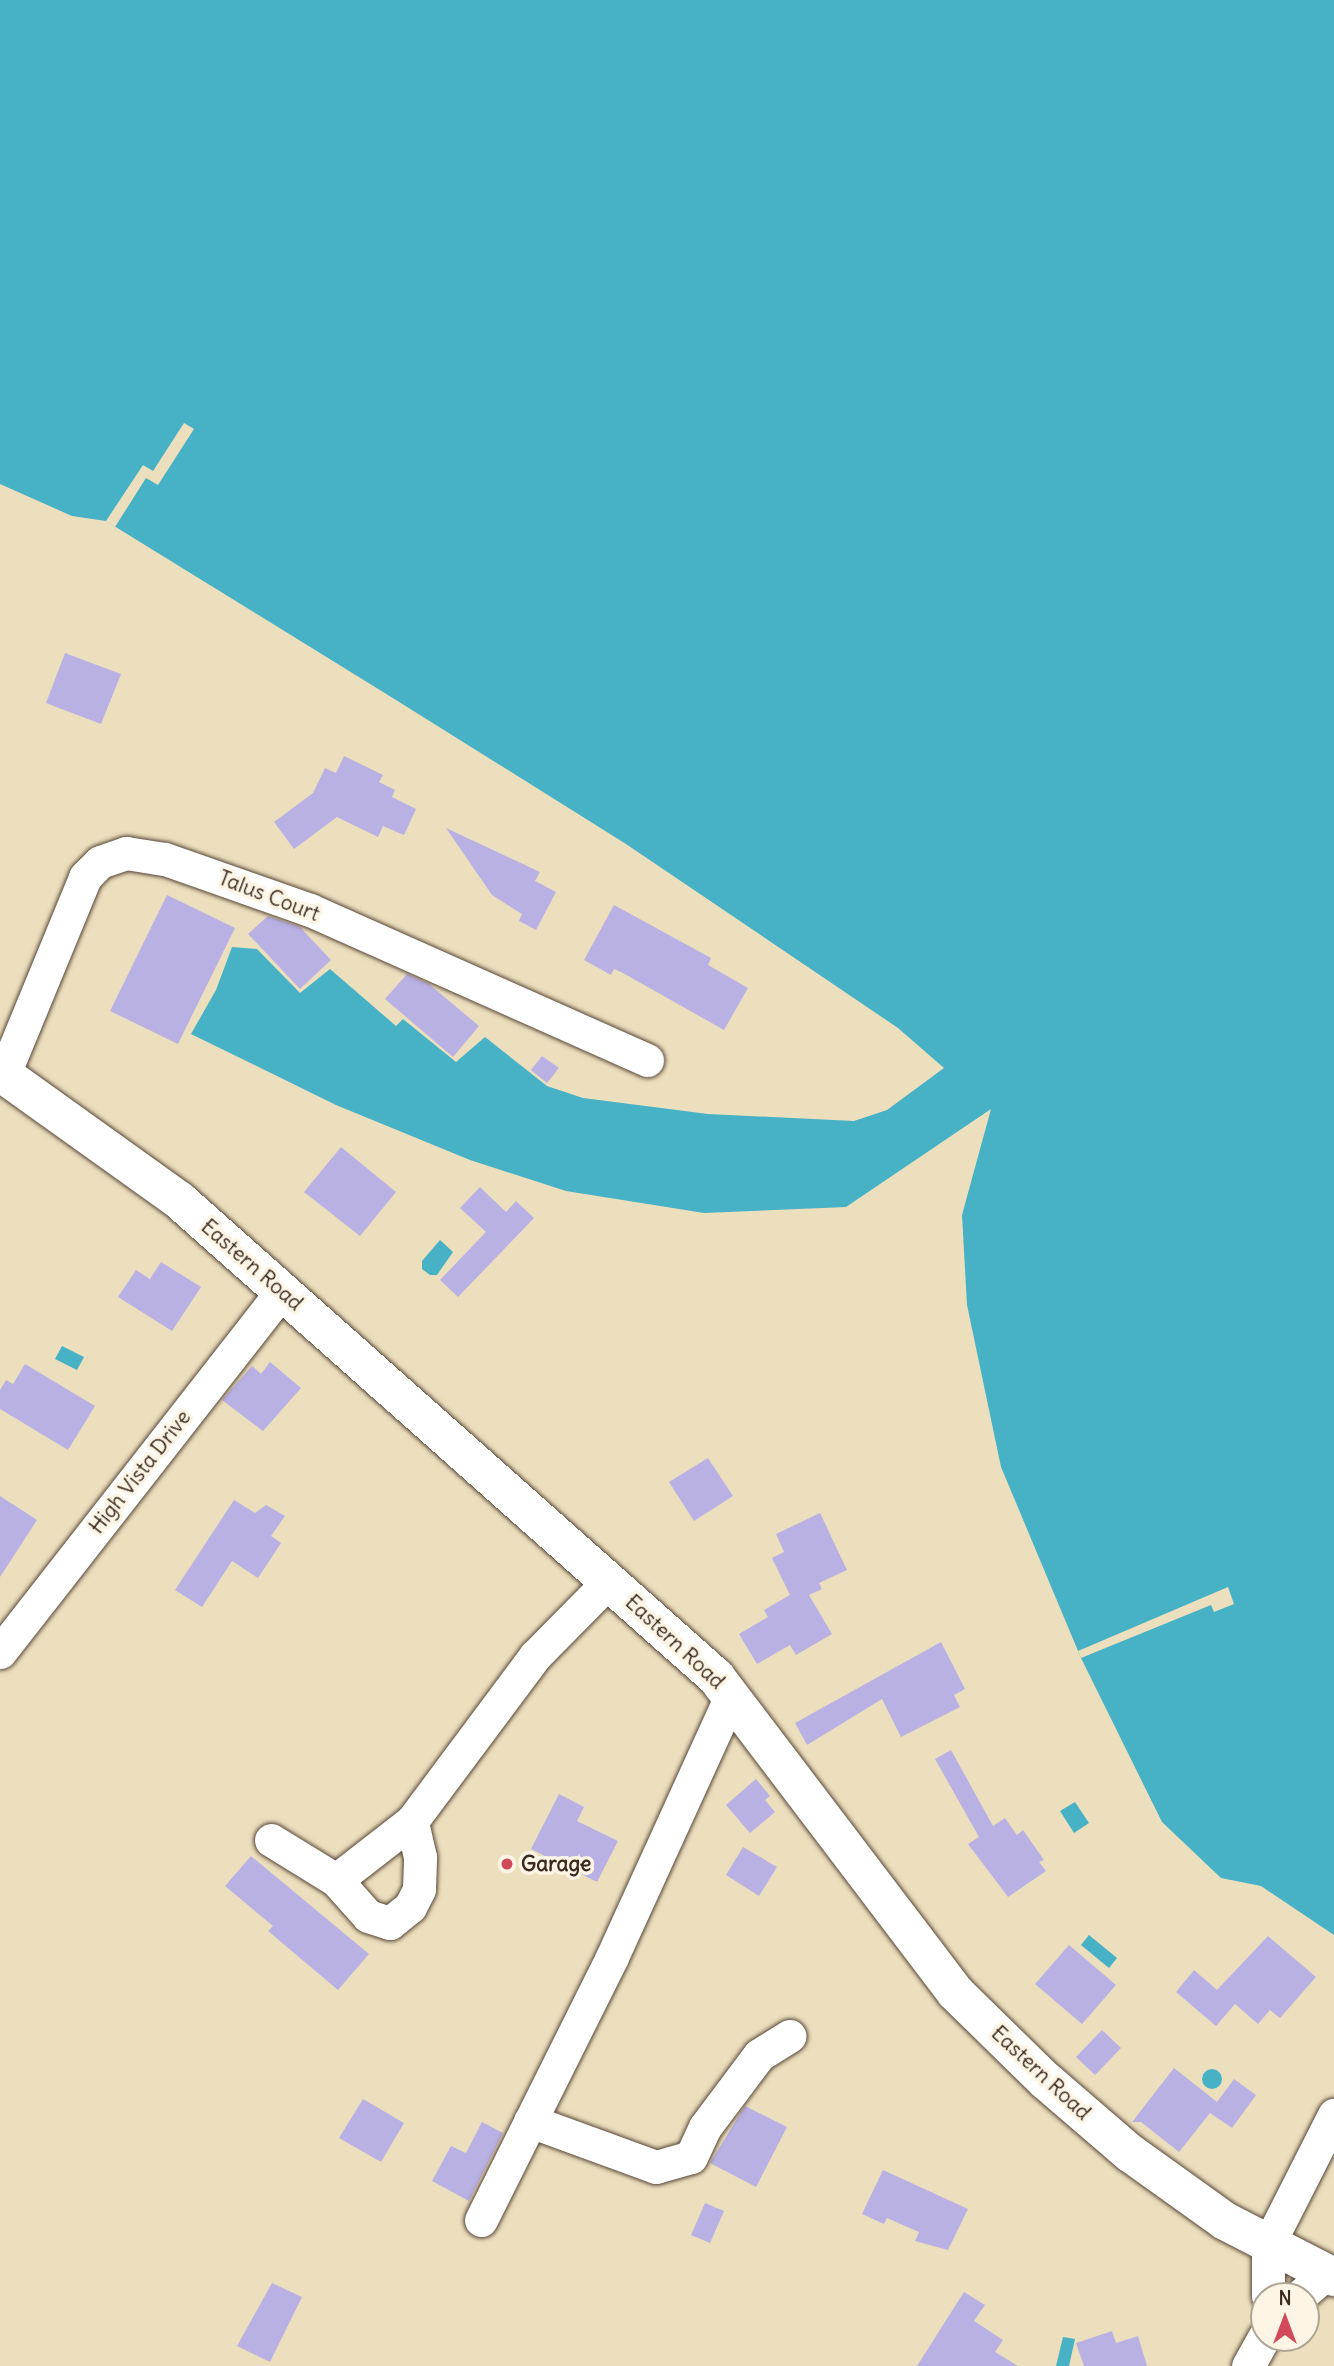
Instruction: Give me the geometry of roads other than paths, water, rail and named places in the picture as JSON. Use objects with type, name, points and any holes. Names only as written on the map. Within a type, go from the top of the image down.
[{"type":"highway","name":"Eastern Road","points":[[2,1073],[180,1201],[716,1677],[955,1992],[1129,2153],[1225,2221],[1268,2245],[1320,2282]]},
{"type":"street","name":"Talus Court","points":[[2,1073],[85,877],[100,862],[126,853],[165,859],[310,910],[647,1060]]},
{"type":"street","name":"High Vista Drive","points":[[0,1652],[281,1292]]},
{"type":"street","points":[[336,1880],[412,1821],[535,1656],[610,1581]]},
{"type":"street","points":[[481,2220],[612,1957],[731,1696]]},
{"type":"street","points":[[271,1840],[336,1880],[368,1916],[381,1923],[399,1919],[419,1889],[420,1857],[412,1821]]},
{"type":"street","points":[[530,2121],[656,2167],[691,2157],[705,2127],[759,2055],[789,2036]]},
{"type":"street","points":[[1268,2282],[1268,2245],[1334,2115]]},
{"type":"water","points":[[0,0],[1334,0],[1334,1935],[1261,1886],[1221,1878],[1162,1822],[1081,1658],[1001,1467],[967,1305],[962,1215],[991,1109],[846,1207],[704,1213],[566,1191],[470,1160],[336,1105],[191,1034],[216,990],[232,947],[257,949],[300,993],[330,969],[396,1026],[403,1019],[456,1062],[485,1037],[547,1086],[583,1098],[708,1114],[854,1121],[887,1110],[944,1068],[898,1028],[626,844],[396,700],[106,521],[72,516],[0,484]]},
{"type":"water","points":[[440,1240],[453,1252],[437,1275],[430,1275],[422,1269],[422,1261]]},
{"type":"water","points":[[62,1346],[84,1357],[77,1370],[55,1359]]},
{"type":"water","points":[[1075,1802],[1089,1823],[1074,1833],[1060,1811]]},
{"type":"water","points":[[1089,1935],[1117,1958],[1109,1968],[1081,1945]]},
{"type":"water","points":[[1212,2069],[1219,2072],[1222,2079],[1219,2086],[1212,2089],[1205,2086],[1202,2079],[1205,2072]]},
{"type":"water","points":[[1063,2337],[1075,2339],[1069,2366],[1056,2366]]},
{"type":"place","name":"Garage","points":[[507,1864]]}]
